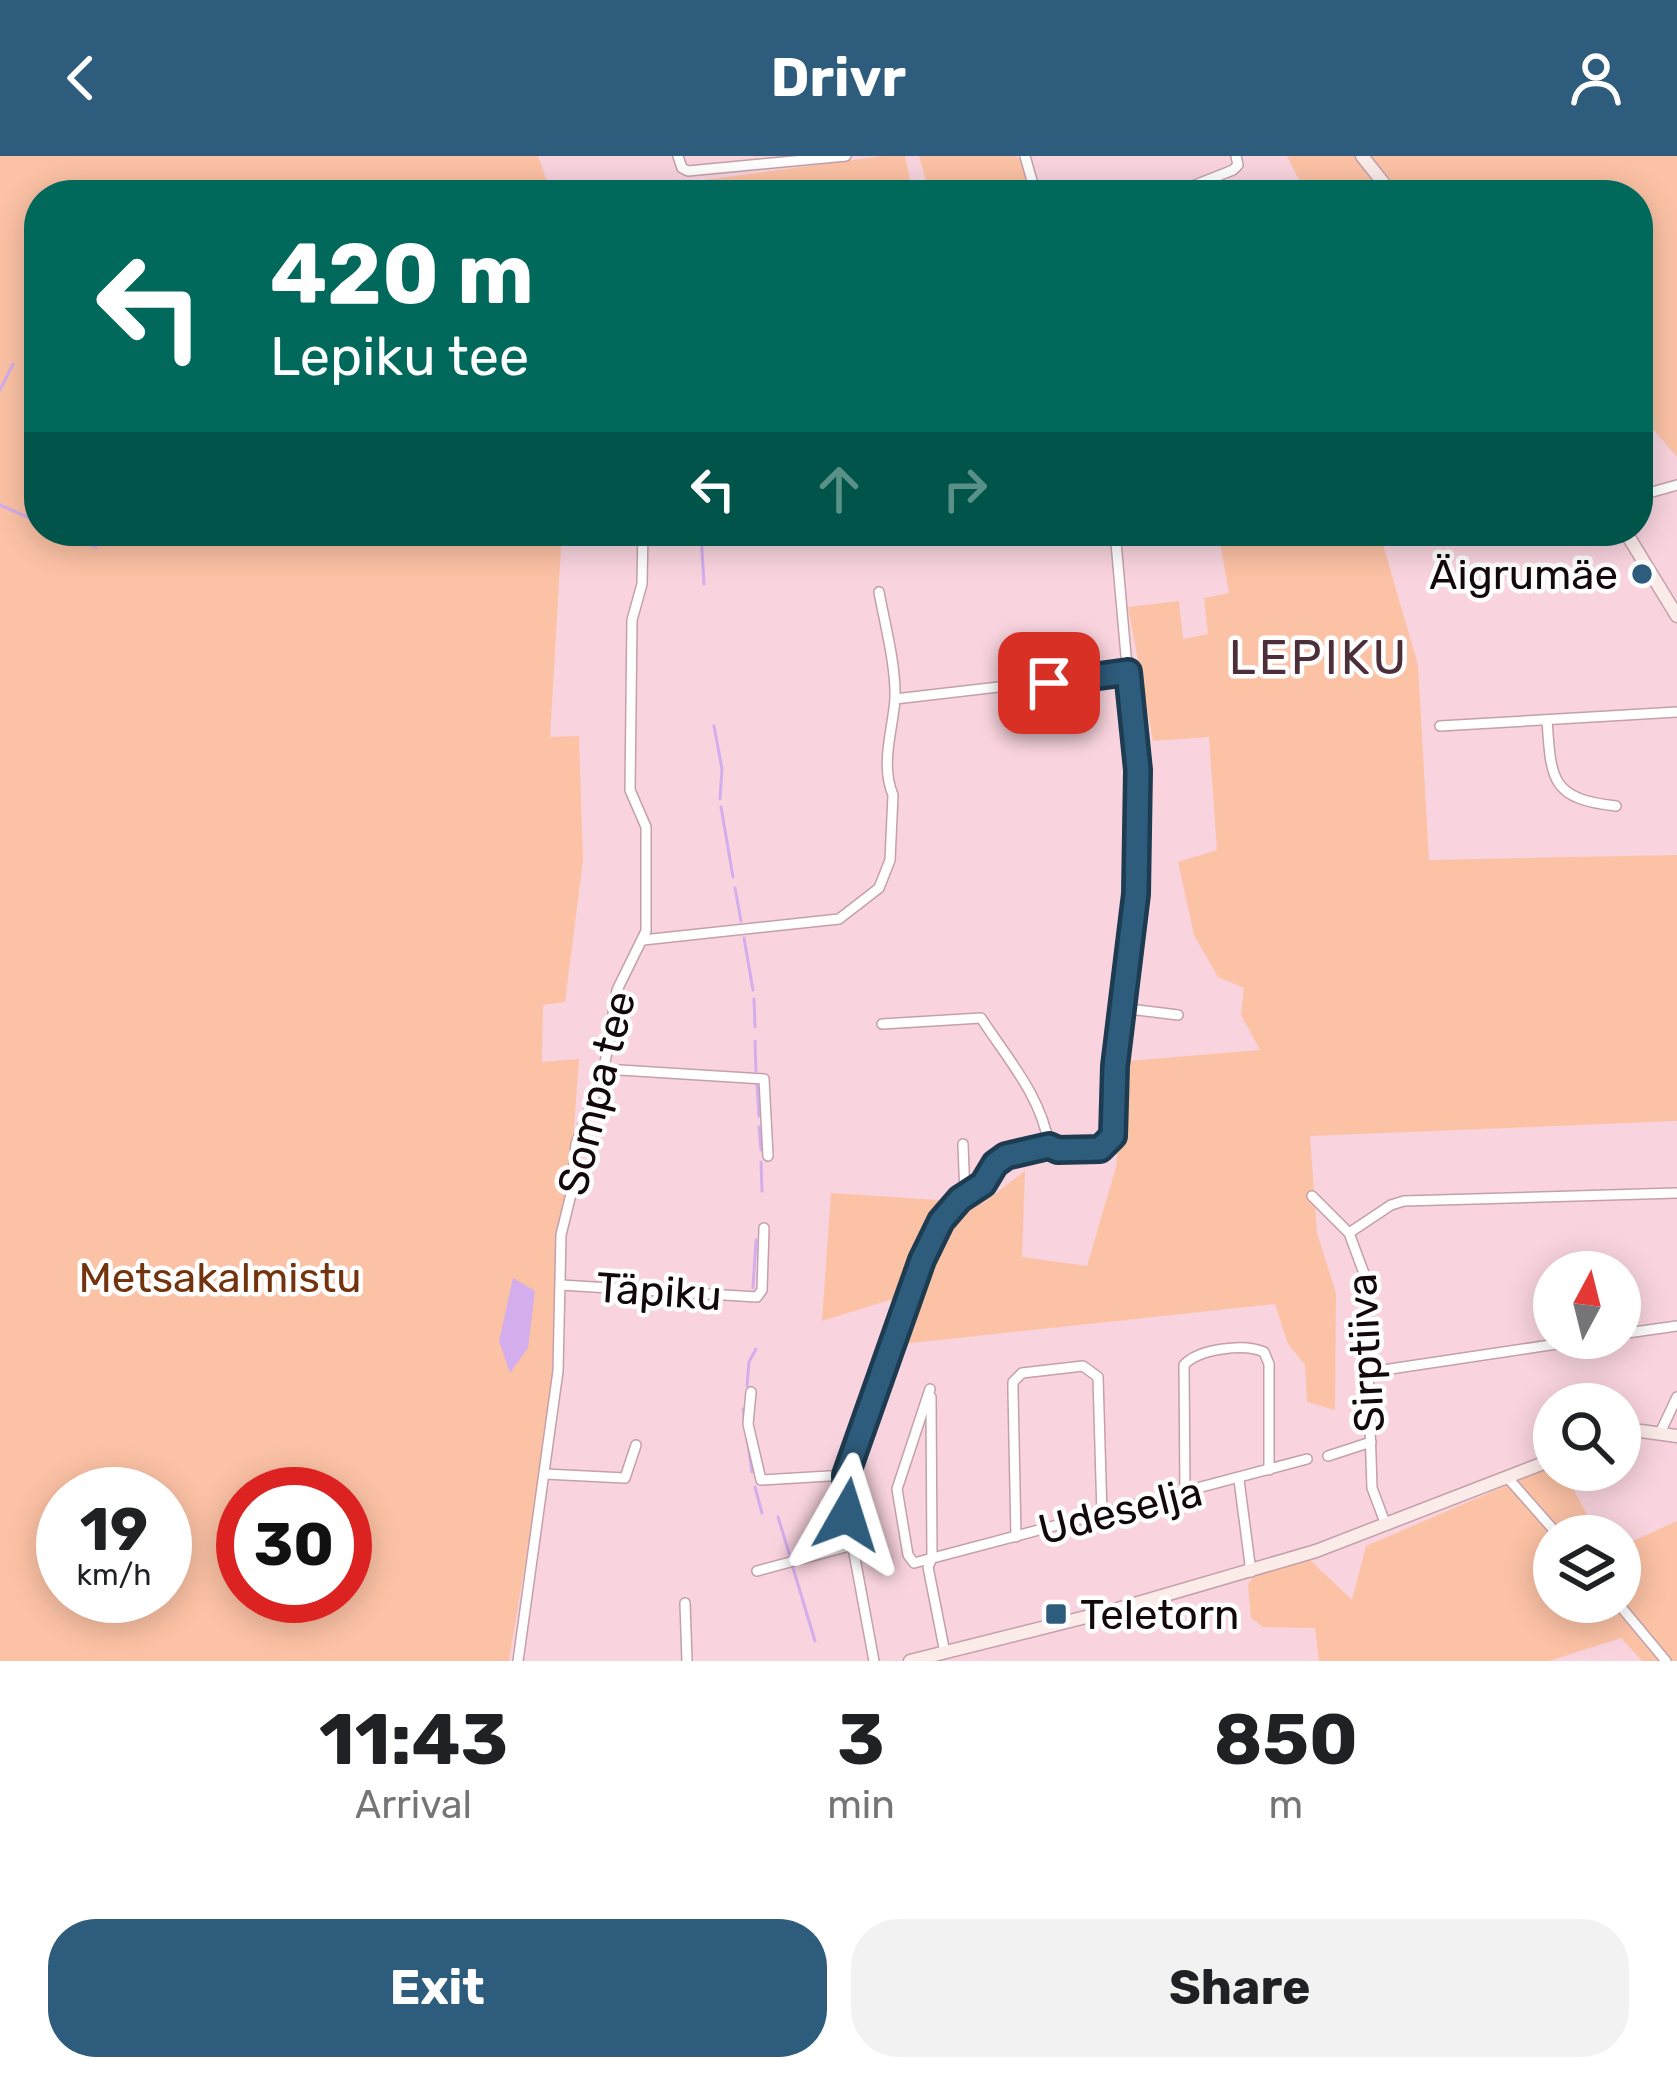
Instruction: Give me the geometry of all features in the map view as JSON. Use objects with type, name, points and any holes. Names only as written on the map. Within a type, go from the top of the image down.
[{"type":"main road","points":[[1362,156],[1381,180]]},
{"type":"main road","points":[[1634,546],[1677,616]]},
{"type":"main road","points":[[1641,1433],[1677,1436]]},
{"type":"main road","points":[[910,1661],[954,1655],[1251,1572],[1533,1467]]},
{"type":"street","points":[[678,156],[688,171],[846,156]]},
{"type":"street","points":[[1208,180],[1233,170],[1238,165],[1236,156]]},
{"type":"street","name":"Sompa tee","points":[[518,1661],[558,1371],[561,1235],[572,1194],[576,1144],[604,1069],[617,990],[643,940],[647,914],[646,827],[630,790],[632,620],[642,584],[643,546]]},
{"type":"street","points":[[874,1661],[845,1499],[846,1475],[922,1260],[941,1221],[1006,1156],[1049,1146],[1100,1149],[1113,1136],[1138,839],[1138,770],[1116,546]]},
{"type":"street","points":[[643,940],[839,919],[879,888],[890,860],[893,795],[888,724],[895,699],[879,592]]},
{"type":"street","points":[[895,699],[1128,672]]},
{"type":"street","points":[[1440,726],[1677,712]]},
{"type":"street","points":[[1547,720],[1549,756],[1559,784],[1580,802],[1616,806]]},
{"type":"street","points":[[1121,1008],[1178,1015]]},
{"type":"street","points":[[882,1024],[981,1018],[1030,1091],[1045,1121],[1049,1146]]},
{"type":"street","points":[[604,1069],[764,1078],[768,1156]]},
{"type":"street","points":[[963,1144],[965,1196]]},
{"type":"street","points":[[1349,1233],[1404,1201],[1677,1193]]},
{"type":"street","name":"Sirptiiva","points":[[1312,1196],[1349,1233],[1365,1276],[1372,1488],[1386,1525]]},
{"type":"street","name":"Täpiku","points":[[561,1285],[757,1297],[762,1290],[764,1228]]},
{"type":"street","points":[[1641,1331],[1677,1326]]},
{"type":"street","points":[[1186,1493],[1184,1365],[1193,1356],[1250,1347],[1264,1352],[1269,1470]]},
{"type":"street","points":[[1370,1372],[1533,1348]]},
{"type":"street","points":[[1016,1537],[1013,1382],[1022,1373],[1083,1366],[1098,1376],[1102,1515]]},
{"type":"street","points":[[932,1558],[914,1563],[908,1555],[897,1501],[900,1477],[930,1389],[932,1558],[928,1568],[954,1655]]},
{"type":"street","points":[[751,1392],[748,1424],[761,1480],[846,1475]]},
{"type":"street","points":[[1660,1432],[1677,1397]]},
{"type":"street","points":[[1328,1456],[1371,1442]]},
{"type":"street","points":[[545,1474],[625,1478],[636,1445]]},
{"type":"street","name":"Udeselja","points":[[932,1558],[1307,1459]]},
{"type":"street","points":[[1507,1477],[1540,1515]]},
{"type":"street","points":[[1239,1480],[1251,1572]]},
{"type":"street","points":[[757,1571],[853,1545]]},
{"type":"street","points":[[685,1603],[687,1661]]},
{"type":"street","points":[[1634,1623],[1666,1661]]},
{"type":"green space","name":"Metsakalmistu","points":[[0,156],[538,156],[547,180],[24,180],[24,546],[561,546],[550,737],[579,736],[583,860],[565,1002],[543,1005],[542,1062],[579,1059],[570,1184],[556,1231],[550,1414],[509,1661],[0,1661]]},
{"type":"green space","points":[[905,156],[910,180],[704,180]]},
{"type":"green space","points":[[919,156],[1016,156],[1026,180],[926,180]]},
{"type":"green space","points":[[1287,156],[1677,156],[1677,457],[1653,429],[1653,180],[1299,180]]},
{"type":"green space","points":[[1221,546],[1383,546],[1418,665],[1429,860],[1677,855],[1677,1121],[1310,1136],[1317,1233],[1336,1293],[1335,1410],[1307,1402],[1305,1365],[1288,1344],[1275,1304],[901,1344],[920,1300],[896,1298],[822,1321],[831,1193],[983,1203],[1025,1171],[1022,1257],[1087,1266],[1116,1167],[1127,1061],[1260,1050],[1241,1015],[1244,988],[1218,977],[1194,935],[1178,862],[1217,850],[1209,737],[1153,741],[1128,607],[1179,601],[1183,639],[1208,634],[1204,598],[1229,593]]},
{"type":"green space","points":[[1533,1474],[1533,1491],[1574,1491],[1587,1515],[1533,1515],[1533,1623],[1641,1623],[1641,1537],[1677,1521],[1677,1661],[1642,1661],[1621,1638],[1549,1661],[1319,1661],[1315,1628],[1263,1627],[1251,1618],[1248,1584],[1254,1576],[1310,1560],[1352,1600],[1366,1546]]},
{"type":"shaded area","points":[[513,1278],[535,1291],[528,1348],[510,1373],[499,1341]]},
{"type":"waterway","points":[[0,390],[13,364]]},
{"type":"waterway","points":[[0,505],[24,515]]},
{"type":"waterway","points":[[702,546],[704,584]]},
{"type":"waterway","points":[[714,726],[722,769],[720,799]]},
{"type":"waterway","points":[[721,807],[733,877]]},
{"type":"waterway","points":[[735,888],[741,921]]},
{"type":"waterway","points":[[744,938],[753,990]]},
{"type":"waterway","points":[[754,999],[755,1027]]},
{"type":"waterway","points":[[755,1041],[756,1071]]},
{"type":"waterway","points":[[757,1083],[759,1116]]},
{"type":"waterway","points":[[759,1127],[761,1150]]},
{"type":"waterway","points":[[761,1162],[762,1191]]},
{"type":"waterway","points":[[753,1288],[756,1240]]},
{"type":"waterway","points":[[747,1386],[749,1362],[756,1349]]},
{"type":"waterway","points":[[743,1409],[752,1472]]},
{"type":"waterway","points":[[755,1487],[762,1513]]},
{"type":"waterway","points":[[778,1517],[790,1556]]},
{"type":"waterway","points":[[793,1568],[815,1641]]},
{"type":"place","name":"Äigrumäe","points":[[1642,574]]},
{"type":"place","name":"Teletorn","points":[[1056,1614]]},
{"type":"district","name":"LEPIKU","points":[[1319,657]]},
{"type":"route","points":[[847,1515],[846,1475],[922,1260],[941,1221],[1006,1156],[1049,1146],[1100,1149],[1113,1136],[1115,1066],[1134,916],[1138,839],[1138,770],[1128,672],[1049,683]]}]
